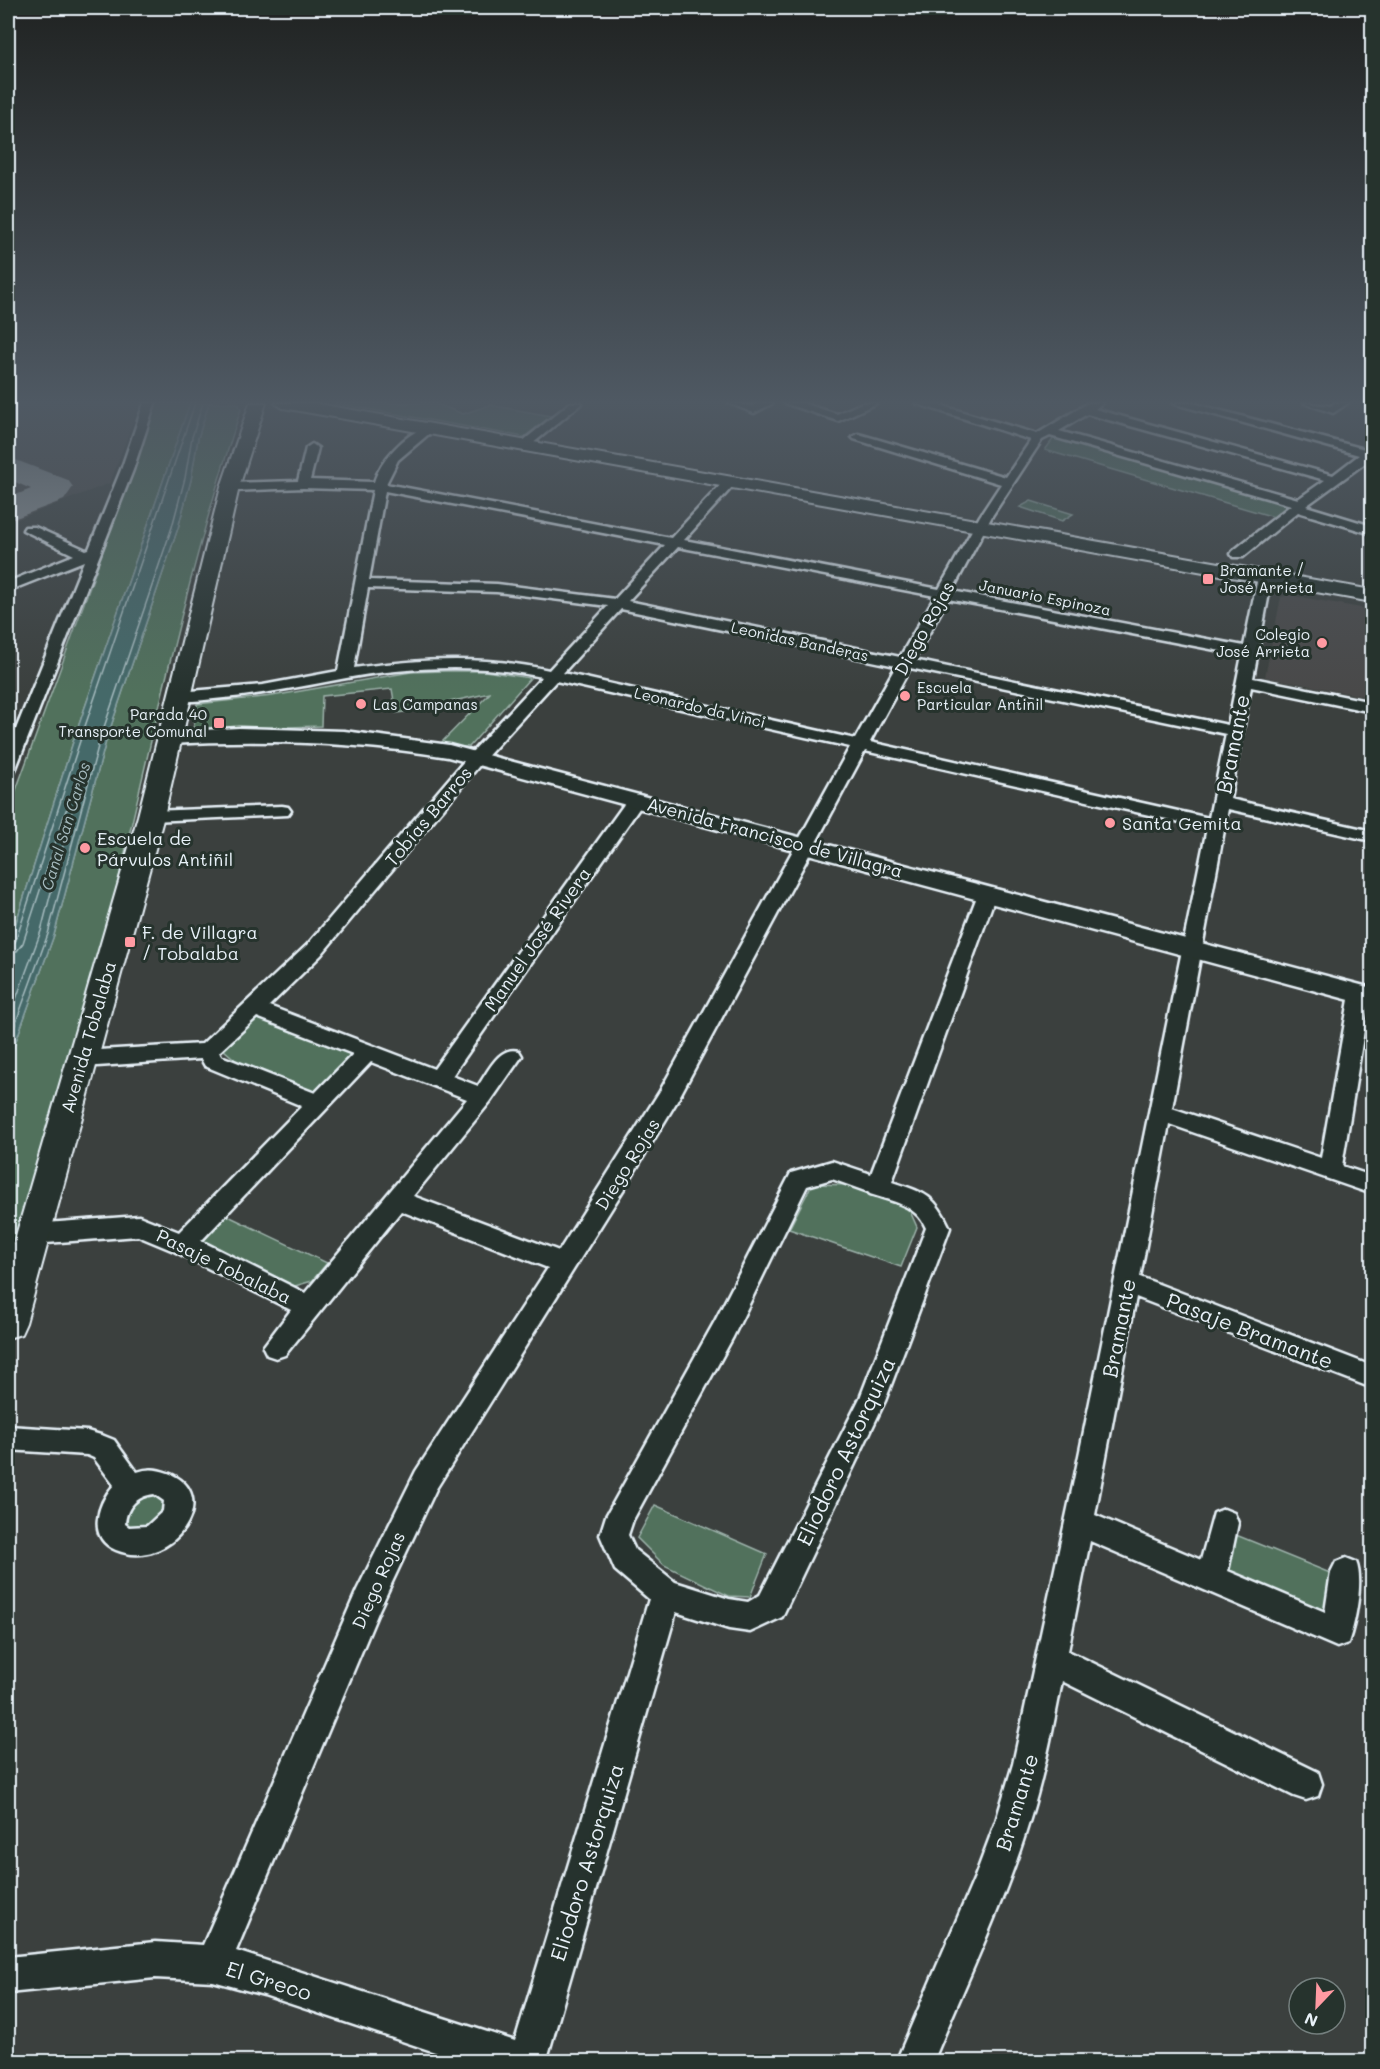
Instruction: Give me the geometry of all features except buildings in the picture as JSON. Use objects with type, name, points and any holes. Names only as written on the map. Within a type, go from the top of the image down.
[{"type":"main road","name":"Avenida Tobalaba","points":[[8,1323],[151,816],[227,500]]},
{"type":"main road","points":[[823,500],[1372,596]]},
{"type":"street","points":[[9,762],[89,553],[113,500]]},
{"type":"street","points":[[345,674],[377,500]]},
{"type":"street","name":"Januario Espinoza","points":[[449,500],[1250,652]]},
{"type":"street","name":"Tobías Barros","points":[[207,1051],[314,950],[477,758],[714,500]]},
{"type":"street","name":"Diego Rojas","points":[[213,1963],[368,1600],[407,1515],[446,1446],[619,1178],[669,1095],[942,594],[997,500]]},
{"type":"street","points":[[1278,500],[1372,530]]},
{"type":"street","points":[[1238,554],[1306,500]]},
{"type":"street","points":[[30,530],[89,553]]},
{"type":"street","points":[[8,588],[89,553]]},
{"type":"street","name":"Bramante","points":[[914,2061],[991,1881],[1013,1821],[1029,1764],[1080,1523],[1264,577]]},
{"type":"street","name":"Leonidas Banderas","points":[[362,584],[498,588],[618,604],[1234,731]]},
{"type":"street","name":"Leonardo da Vinci","points":[[179,698],[263,690],[345,674],[402,666],[448,664],[499,666],[553,674],[1216,825]]},
{"type":"street","points":[[1244,681],[1372,707]]},
{"type":"street","name":"Avenida Francisco de Villagra","points":[[169,738],[249,734],[339,737],[420,746],[477,758],[1366,995]]},
{"type":"street","name":"Manuel José Rivera","points":[[438,1079],[636,800]]},
{"type":"street","points":[[1220,802],[1372,836]]},
{"type":"street","points":[[151,816],[282,811]]},
{"type":"street","points":[[878,1188],[987,894]]},
{"type":"street","points":[[1330,1170],[1366,995]]},
{"type":"street","points":[[254,1008],[482,1096]]},
{"type":"street","points":[[82,1059],[207,1051],[213,1061],[319,1104]]},
{"type":"street","points":[[183,1244],[368,1052]]},
{"type":"street","points":[[276,1347],[482,1096],[510,1056]]},
{"type":"street","points":[[1160,1112],[1372,1185]]},
{"type":"street","name":"Eliodoro Astorquiza","points":[[832,1170],[878,1188],[910,1197],[931,1212],[938,1228],[872,1401],[771,1606],[750,1617],[729,1614],[666,1594],[626,1560],[614,1535],[620,1516],[724,1329],[799,1179],[832,1170]]},
{"type":"street","points":[[397,1200],[563,1263]]},
{"type":"street","name":"Pasaje Tobalaba","points":[[33,1234],[139,1226],[183,1244],[308,1306]]},
{"type":"street","name":"Pasaje Bramante","points":[[1127,1283],[1372,1377]]},
{"type":"street","points":[[8,1438],[87,1443],[104,1449],[132,1487]]},
{"type":"street","points":[[1080,1523],[1337,1632],[1346,1572]]},
{"type":"street","points":[[1211,1579],[1224,1523]]},
{"type":"street","name":"Eliodoro Astorquiza","points":[[527,2061],[666,1594]]},
{"type":"street","points":[[1052,1660],[1306,1784]]},
{"type":"street","name":"El Greco","points":[[8,1975],[155,1960],[213,1963],[264,1977],[522,2061]]},
{"type":"shaded area","points":[[8,500],[68,500],[8,523]]},
{"type":"shaded area","name":"Colegio José Arrieta","points":[[1290,595],[1372,610],[1372,698],[1265,677],[1281,597]]},
{"type":"green space","points":[[122,500],[157,500],[74,739],[8,948],[8,812]]},
{"type":"green space","points":[[186,500],[213,500],[173,651],[75,1057],[8,1285],[8,1063],[54,935],[106,741]]},
{"type":"green space","points":[[1214,500],[1283,500],[1295,503],[1274,517]]},
{"type":"green space","points":[[1031,501],[1073,514],[1062,521],[1020,507]]},
{"type":"green space","points":[[485,671],[530,678],[469,747],[438,746],[490,693],[440,704],[433,709],[396,713],[392,689],[322,696],[321,726],[193,730],[197,704],[272,696],[411,672]]},
{"type":"green space","points":[[260,1015],[357,1055],[321,1095],[246,1069],[224,1050]]},
{"type":"green space","points":[[812,1184],[851,1185],[909,1209],[917,1227],[901,1267],[789,1229]]},
{"type":"green space","points":[[226,1215],[327,1263],[312,1281],[288,1288],[201,1244]]},
{"type":"green space","points":[[153,1486],[169,1506],[154,1527],[128,1532],[118,1508]]},
{"type":"green space","points":[[655,1505],[767,1554],[750,1597],[729,1596],[664,1565],[637,1538]]},
{"type":"green space","points":[[1236,1535],[1330,1573],[1323,1618],[1227,1579]]},
{"type":"water","name":"Canal San Carlos","points":[[157,500],[186,500],[106,741],[54,935],[8,1063],[8,948],[74,739]]},
{"type":"taxiway","points":[[8,510],[35,500]]},
{"type":"place","name":"Bramante / José Arrieta","points":[[1208,579]]},
{"type":"place","name":"Colegio José Arrieta","points":[[1322,643]]},
{"type":"place","name":"Escuela Particular Antinil","points":[[905,696]]},
{"type":"place","name":"Las Campanas","points":[[361,704]]},
{"type":"place","name":"Parada 40 Transporte Comunal","points":[[219,723]]},
{"type":"place","name":"Santa Gemita","points":[[1110,823]]},
{"type":"place","name":"Escuela de Párvulos Antiñil","points":[[85,848]]},
{"type":"place","name":"F. de Villagra / Tobalaba","points":[[130,942]]}]
